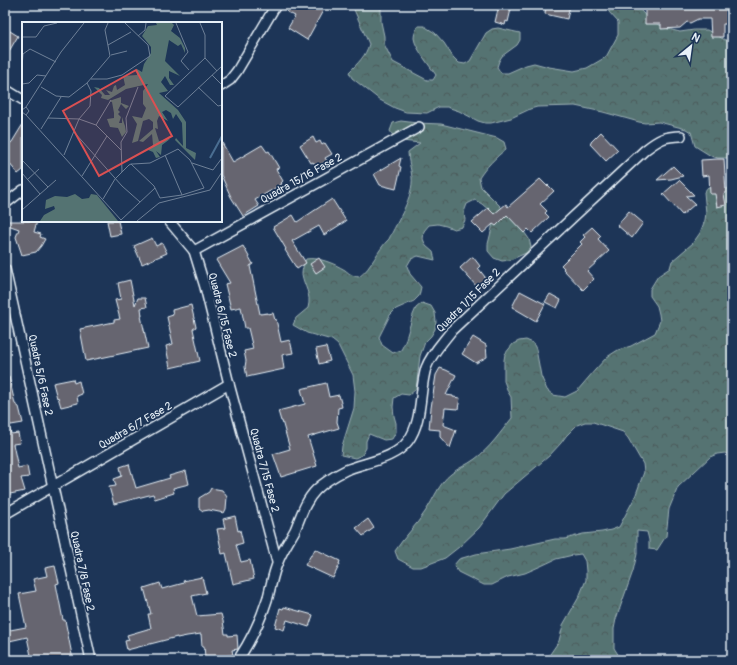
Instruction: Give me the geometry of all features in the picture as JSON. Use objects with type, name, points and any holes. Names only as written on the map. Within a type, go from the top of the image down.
[{"type":"street","points":[[222,85],[230,80],[237,71],[276,5]]},
{"type":"street","points":[[5,89],[22,99]]},
{"type":"street","name":"Quadra 15/16 Fase 2","points":[[194,251],[419,127]]},
{"type":"street","name":"Quadra 1/15 Fase 2","points":[[238,660],[252,639],[258,626],[268,599],[278,562],[295,530],[305,505],[316,491],[329,480],[346,470],[386,456],[397,451],[404,445],[409,440],[417,423],[424,378],[430,359],[452,330],[646,150],[660,139],[665,137],[680,136]]},
{"type":"street","points":[[5,204],[22,191]]},
{"type":"street","points":[[171,222],[194,251]]},
{"type":"street","name":"Quadra 6/15 Fase 2","points":[[194,251],[205,287],[228,384]]},
{"type":"street","name":"Quadra 5/6 Fase 2","points":[[5,269],[53,487]]},
{"type":"street","name":"Quadra 7/15 Fase 2","points":[[228,384],[278,562]]},
{"type":"street","name":"Quadra 6/7 Fase 2","points":[[5,514],[228,384]]},
{"type":"street","name":"Quadra 7/8 Fase 2","points":[[53,487],[91,660]]},
{"type":"green space","points":[[352,5],[381,5],[381,22],[384,44],[393,62],[427,80],[433,80],[436,75],[415,42],[414,35],[418,26],[424,26],[435,33],[453,57],[459,63],[465,64],[470,61],[486,33],[492,29],[498,28],[520,33],[520,40],[517,45],[502,56],[499,61],[497,67],[501,73],[508,73],[534,63],[574,71],[587,68],[606,57],[618,35],[618,22],[609,12],[608,5],[636,5],[649,20],[668,29],[680,32],[707,30],[725,40],[732,39],[732,156],[730,158],[718,158],[711,156],[695,146],[691,132],[686,129],[659,122],[639,122],[575,106],[537,107],[511,118],[491,123],[478,121],[459,111],[447,107],[439,107],[427,113],[406,112],[395,108],[380,100],[352,78],[349,72],[364,56],[369,44]]},
{"type":"green space","points":[[401,121],[441,124],[497,138],[504,142],[506,149],[491,163],[479,178],[481,187],[520,226],[529,239],[531,247],[526,253],[510,260],[502,261],[494,258],[488,251],[493,219],[490,211],[475,200],[467,204],[464,212],[465,220],[462,227],[454,229],[438,224],[429,225],[424,231],[423,239],[426,246],[433,252],[435,260],[418,256],[411,259],[407,266],[410,274],[421,287],[419,296],[414,301],[396,309],[390,315],[379,337],[382,345],[393,353],[401,350],[416,308],[422,303],[431,306],[435,313],[435,329],[425,342],[420,356],[416,389],[409,395],[401,394],[394,398],[393,407],[396,432],[392,439],[384,440],[369,434],[366,441],[366,448],[362,455],[355,458],[341,455],[342,446],[354,408],[355,391],[353,375],[338,345],[332,340],[307,333],[293,325],[296,318],[308,308],[309,303],[302,274],[306,259],[326,261],[340,267],[350,274],[359,277],[364,273],[389,239],[408,200],[412,184],[408,152],[420,143],[402,141],[394,137],[390,131],[393,123]]},
{"type":"green space","points":[[732,181],[732,456],[725,453],[710,457],[678,487],[669,509],[666,536],[657,550],[649,549],[647,532],[637,531],[637,554],[614,629],[614,648],[619,656],[624,660],[543,660],[548,657],[559,641],[563,625],[579,597],[586,580],[585,561],[581,554],[556,559],[525,573],[508,577],[492,585],[484,585],[458,572],[454,565],[459,559],[476,554],[510,549],[555,539],[565,539],[619,527],[635,497],[644,472],[643,464],[623,432],[593,422],[585,422],[577,425],[549,456],[504,494],[479,528],[445,558],[421,567],[413,567],[398,559],[395,551],[421,517],[447,478],[480,455],[495,440],[512,418],[511,397],[504,381],[504,360],[505,354],[513,344],[526,340],[533,343],[536,349],[541,376],[547,390],[553,395],[565,397],[577,391],[607,357],[618,350],[631,346],[655,333],[660,321],[657,306],[650,296],[650,289],[658,276],[670,268],[672,261],[693,243],[700,233],[706,213],[704,192],[708,187],[728,189]]},
{"type":"building","points":[[291,5],[326,5],[307,40],[288,28],[295,16],[287,12]]},
{"type":"building","points":[[499,5],[512,5],[508,22],[506,21],[505,25],[495,22]]},
{"type":"building","points":[[546,5],[570,5],[567,19],[545,14]]},
{"type":"building","points":[[645,5],[732,5],[732,24],[723,24],[723,37],[711,37],[710,19],[698,19],[690,23],[687,22],[680,28],[661,29],[661,24],[645,24]]},
{"type":"building","points":[[5,28],[18,36],[5,58]]},
{"type":"building","points":[[22,126],[22,171],[18,174],[9,163],[5,166],[5,147],[12,142]]},
{"type":"building","points":[[601,132],[618,150],[606,161],[590,144]]},
{"type":"building","points":[[313,137],[316,143],[320,141],[322,145],[325,143],[332,154],[325,158],[327,161],[316,167],[313,162],[311,163],[300,145]]},
{"type":"building","points":[[222,143],[233,162],[262,145],[267,152],[269,151],[279,168],[276,169],[283,181],[281,183],[282,184],[255,200],[259,206],[243,216],[231,197],[222,177]]},
{"type":"building","points":[[401,158],[399,166],[401,167],[396,189],[380,185],[374,174]]},
{"type":"building","points":[[724,159],[726,193],[724,194],[726,205],[717,207],[715,194],[710,194],[709,175],[702,176],[701,160]]},
{"type":"building","points":[[673,166],[683,176],[657,180]]},
{"type":"building","points":[[540,179],[554,191],[540,204],[547,211],[545,213],[549,217],[532,233],[528,229],[524,233],[507,215],[496,226],[493,224],[483,233],[472,222],[488,208],[494,214],[506,204],[508,207]]},
{"type":"building","points":[[679,180],[694,195],[686,196],[695,204],[682,215],[663,194]]},
{"type":"building","points":[[332,199],[346,221],[324,235],[319,226],[292,241],[306,263],[297,269],[273,227],[293,215],[297,222]]},
{"type":"building","points":[[629,211],[643,223],[632,238],[617,225]]},
{"type":"building","points":[[5,221],[37,222],[34,232],[41,234],[40,237],[45,239],[36,252],[22,255],[16,237],[19,229],[5,224]]},
{"type":"building","points":[[107,222],[118,222],[121,234],[110,236]]},
{"type":"building","points":[[592,227],[601,236],[598,239],[609,251],[587,271],[594,279],[583,290],[561,265],[582,244],[580,242],[585,237],[583,235]]},
{"type":"building","points":[[152,238],[156,246],[162,243],[167,253],[142,264],[134,246]]},
{"type":"building","points":[[243,246],[253,264],[250,266],[260,314],[273,313],[275,320],[276,319],[281,342],[290,340],[293,353],[282,355],[284,369],[247,377],[244,351],[253,349],[248,328],[245,328],[241,307],[231,309],[225,284],[230,283],[216,260]]},
{"type":"building","points":[[472,257],[480,266],[478,268],[485,277],[479,289],[460,268]]},
{"type":"building","points":[[319,258],[325,267],[316,273],[310,264]]},
{"type":"building","points":[[130,280],[135,305],[138,298],[145,298],[147,307],[141,308],[141,316],[148,348],[86,361],[80,329],[114,322],[114,320],[120,319],[115,300],[121,299],[118,283]]},
{"type":"building","points":[[520,291],[545,304],[536,321],[512,307]]},
{"type":"building","points":[[550,294],[561,300],[557,308],[545,302]]},
{"type":"building","points":[[191,305],[196,327],[193,329],[200,361],[170,368],[166,346],[173,344],[167,317],[173,315],[172,310]]},
{"type":"building","points":[[473,337],[486,345],[487,357],[476,363],[462,354]]},
{"type":"building","points":[[326,347],[330,361],[319,364],[316,349]]},
{"type":"building","points":[[440,368],[456,375],[446,395],[460,398],[458,409],[445,408],[443,425],[456,430],[450,448],[440,437],[440,430],[429,429],[436,375]]},
{"type":"building","points":[[9,377],[15,404],[19,407],[23,423],[11,425],[5,422],[5,378]]},
{"type":"building","points":[[73,379],[74,383],[79,381],[82,394],[77,396],[78,403],[61,407],[53,383]]},
{"type":"building","points":[[326,383],[329,397],[339,395],[342,407],[338,408],[337,422],[339,428],[308,437],[317,466],[281,477],[273,454],[290,449],[278,411],[305,404],[301,389]]},
{"type":"building","points":[[5,427],[9,427],[11,434],[18,433],[20,443],[13,444],[18,468],[27,466],[29,477],[21,478],[25,491],[5,495]]},
{"type":"building","points":[[129,464],[136,488],[170,478],[169,476],[186,471],[189,484],[173,488],[174,493],[155,499],[153,494],[114,504],[109,487],[116,486],[114,479],[122,476],[120,467]]},
{"type":"building","points":[[211,488],[222,490],[227,497],[226,509],[224,513],[209,510],[203,511],[199,508],[199,498],[209,492]]},
{"type":"building","points":[[235,516],[238,531],[240,530],[243,543],[236,545],[241,562],[250,560],[254,579],[233,584],[226,553],[222,554],[217,529],[225,528],[223,519]]},
{"type":"building","points":[[368,519],[374,528],[363,536],[356,528]]},
{"type":"building","points":[[315,549],[340,561],[333,578],[305,565]]},
{"type":"building","points":[[55,566],[59,583],[56,584],[73,660],[32,660],[27,637],[5,642],[5,631],[26,627],[19,594],[36,591],[33,579],[47,576],[45,568]]},
{"type":"building","points":[[202,577],[206,593],[192,596],[197,616],[221,614],[225,634],[228,634],[228,636],[237,635],[238,649],[232,650],[233,655],[205,657],[201,634],[177,637],[127,650],[125,641],[129,640],[127,635],[151,628],[148,614],[151,614],[144,588],[160,583],[162,589],[184,583],[183,581]]},
{"type":"building","points":[[284,607],[313,615],[309,627],[287,620],[284,630],[275,627],[280,608],[283,609]]}]
